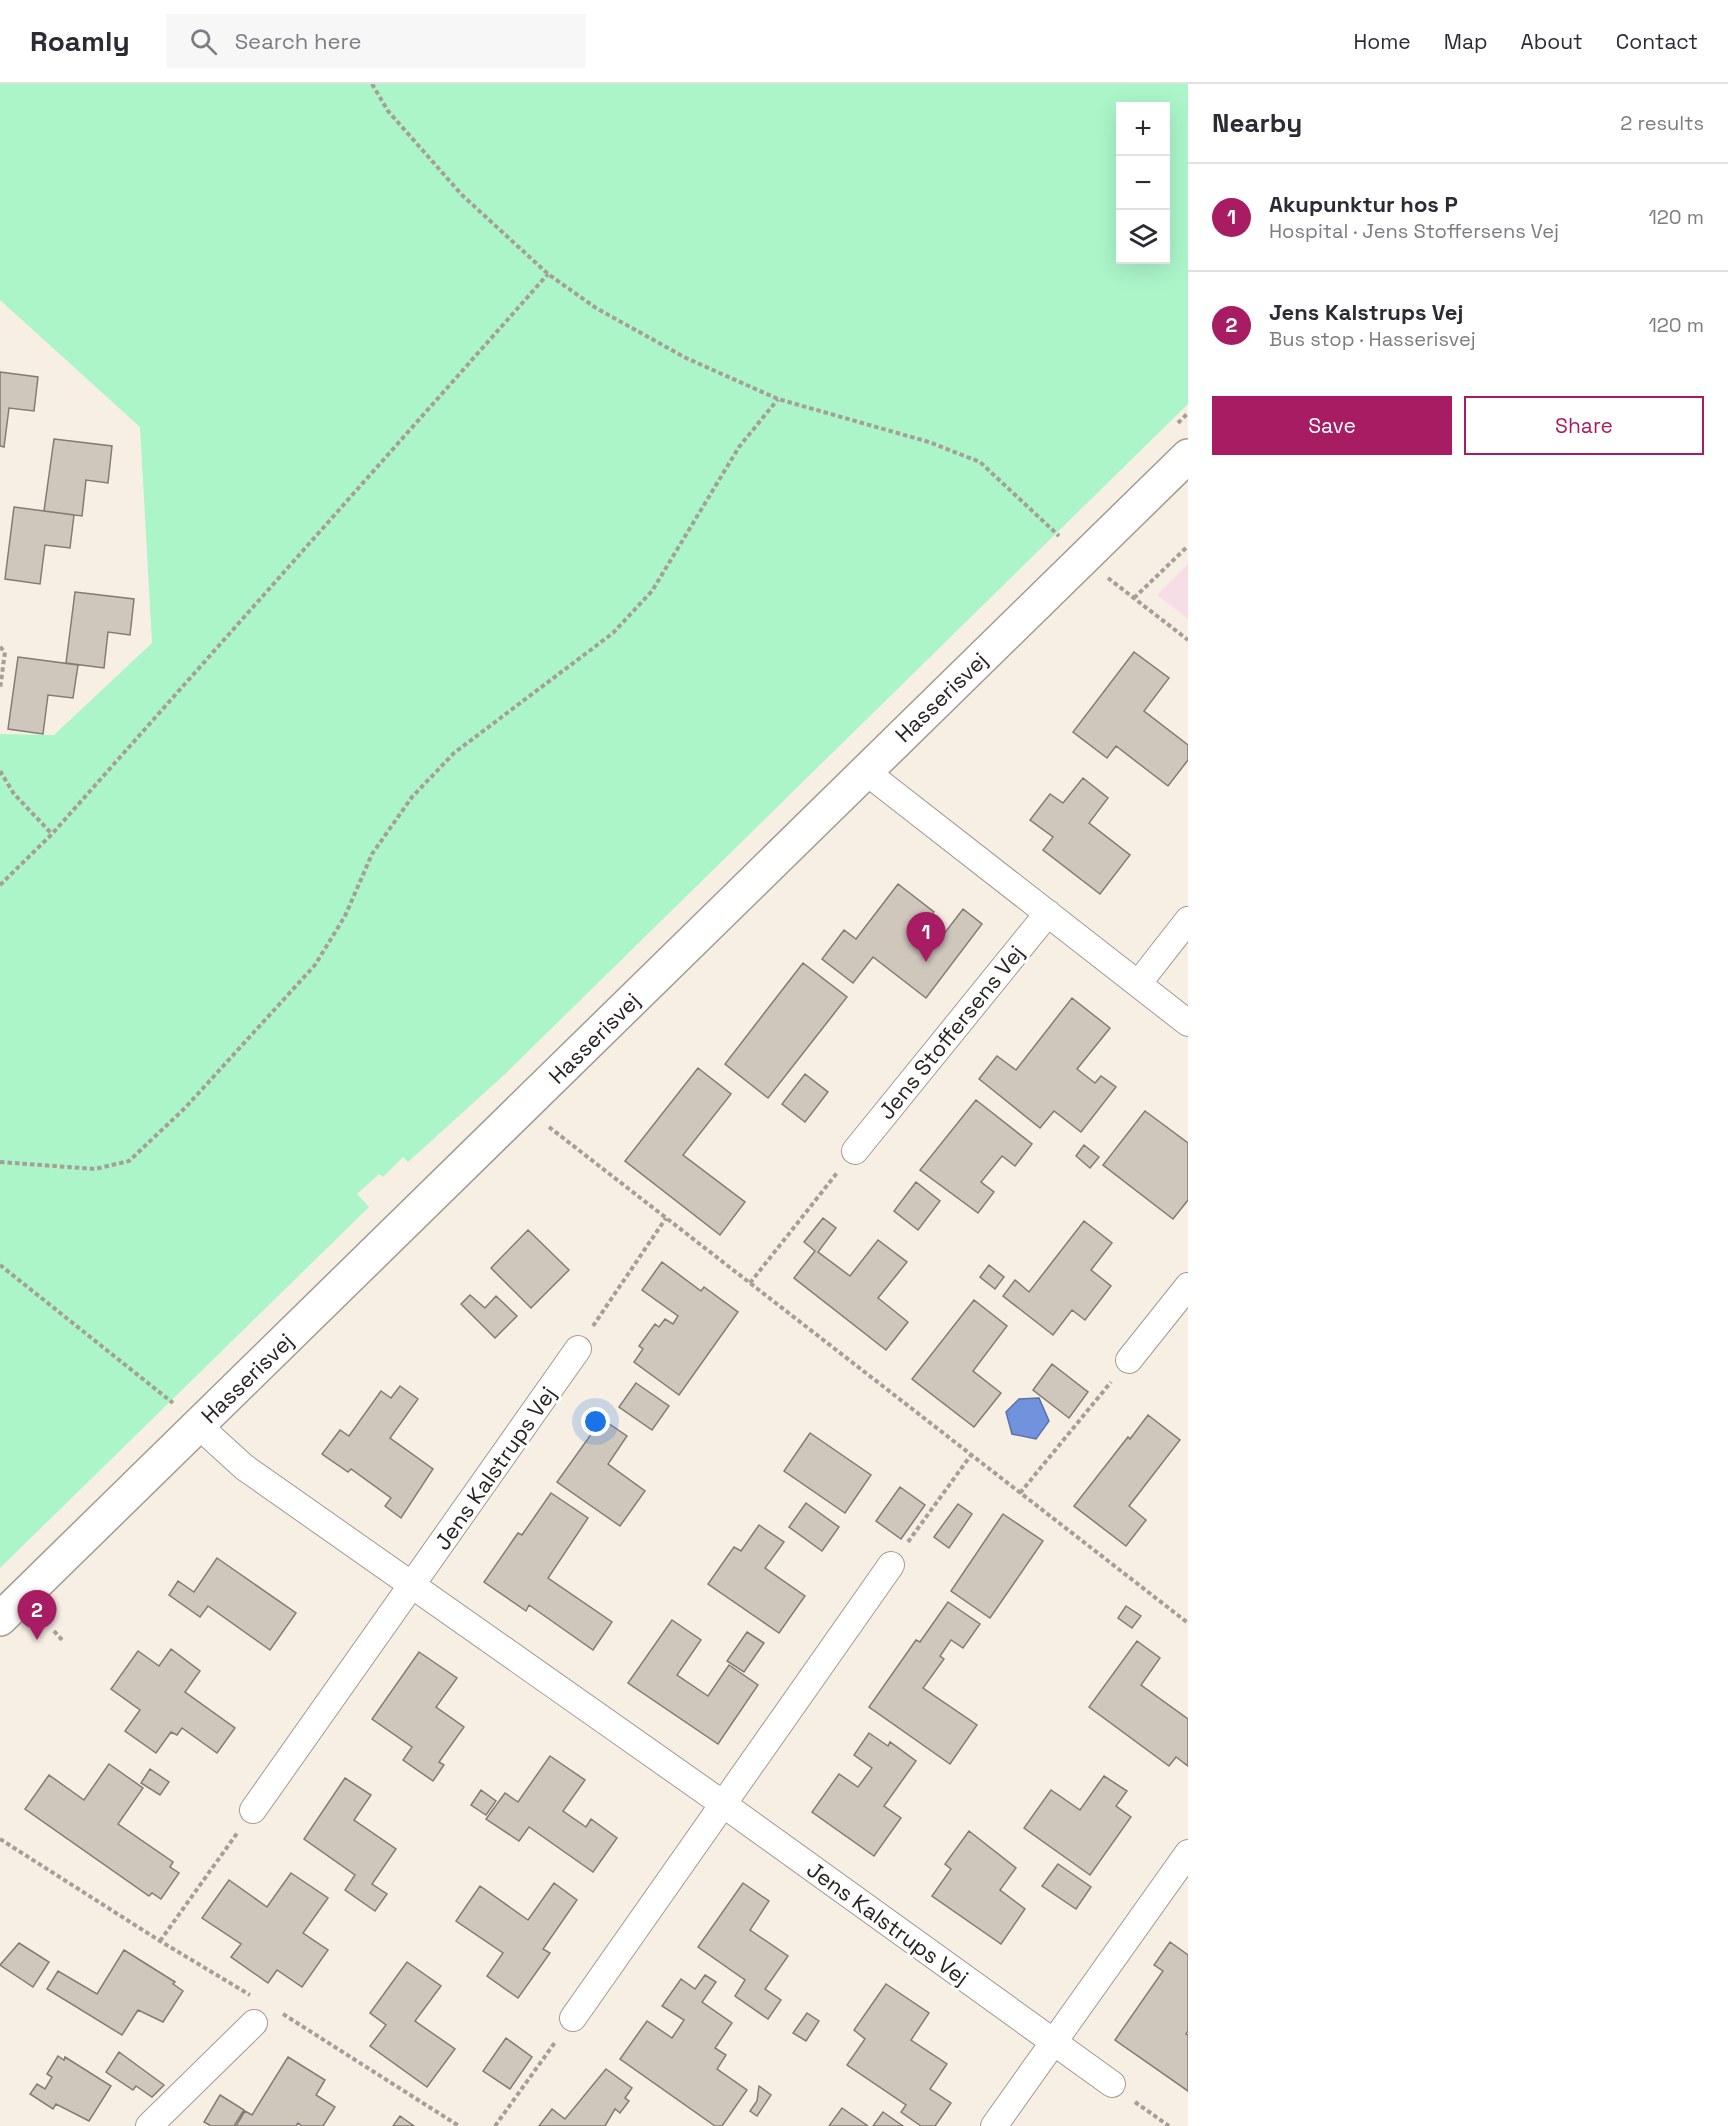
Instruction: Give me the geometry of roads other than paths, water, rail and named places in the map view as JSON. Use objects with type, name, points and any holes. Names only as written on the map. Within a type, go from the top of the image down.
[{"type":"street","name":"Hasserisvej","points":[[0,1619],[188,1416],[865,771],[1188,456]]},
{"type":"street","points":[[865,771],[1188,1023]]},
{"type":"street","name":"Jens Stoffersens Vej","points":[[855,1151],[1048,913]]},
{"type":"street","points":[[1138,984],[1188,920]]},
{"type":"street","points":[[1129,1360],[1188,1286]]},
{"type":"street","name":"Jens Kalstrups Vej","points":[[254,1810],[578,1349]]},
{"type":"street","name":"Jens Kalstrups Vej","points":[[188,1416],[244,1467],[723,1804],[1112,2084]]},
{"type":"street","points":[[573,2018],[891,1565]]},
{"type":"street","points":[[994,2126],[1188,1853]]},
{"type":"street","points":[[149,2126],[257,2012]]},
{"type":"water","points":[[1039,1398],[1049,1421],[1036,1439],[1012,1434],[1006,1412],[1019,1399]]},
{"type":"place","name":"Akupunktur hos P","points":[[926,962]]},
{"type":"place","name":"Jens Kalstrups Vej","points":[[37,1640]]}]
